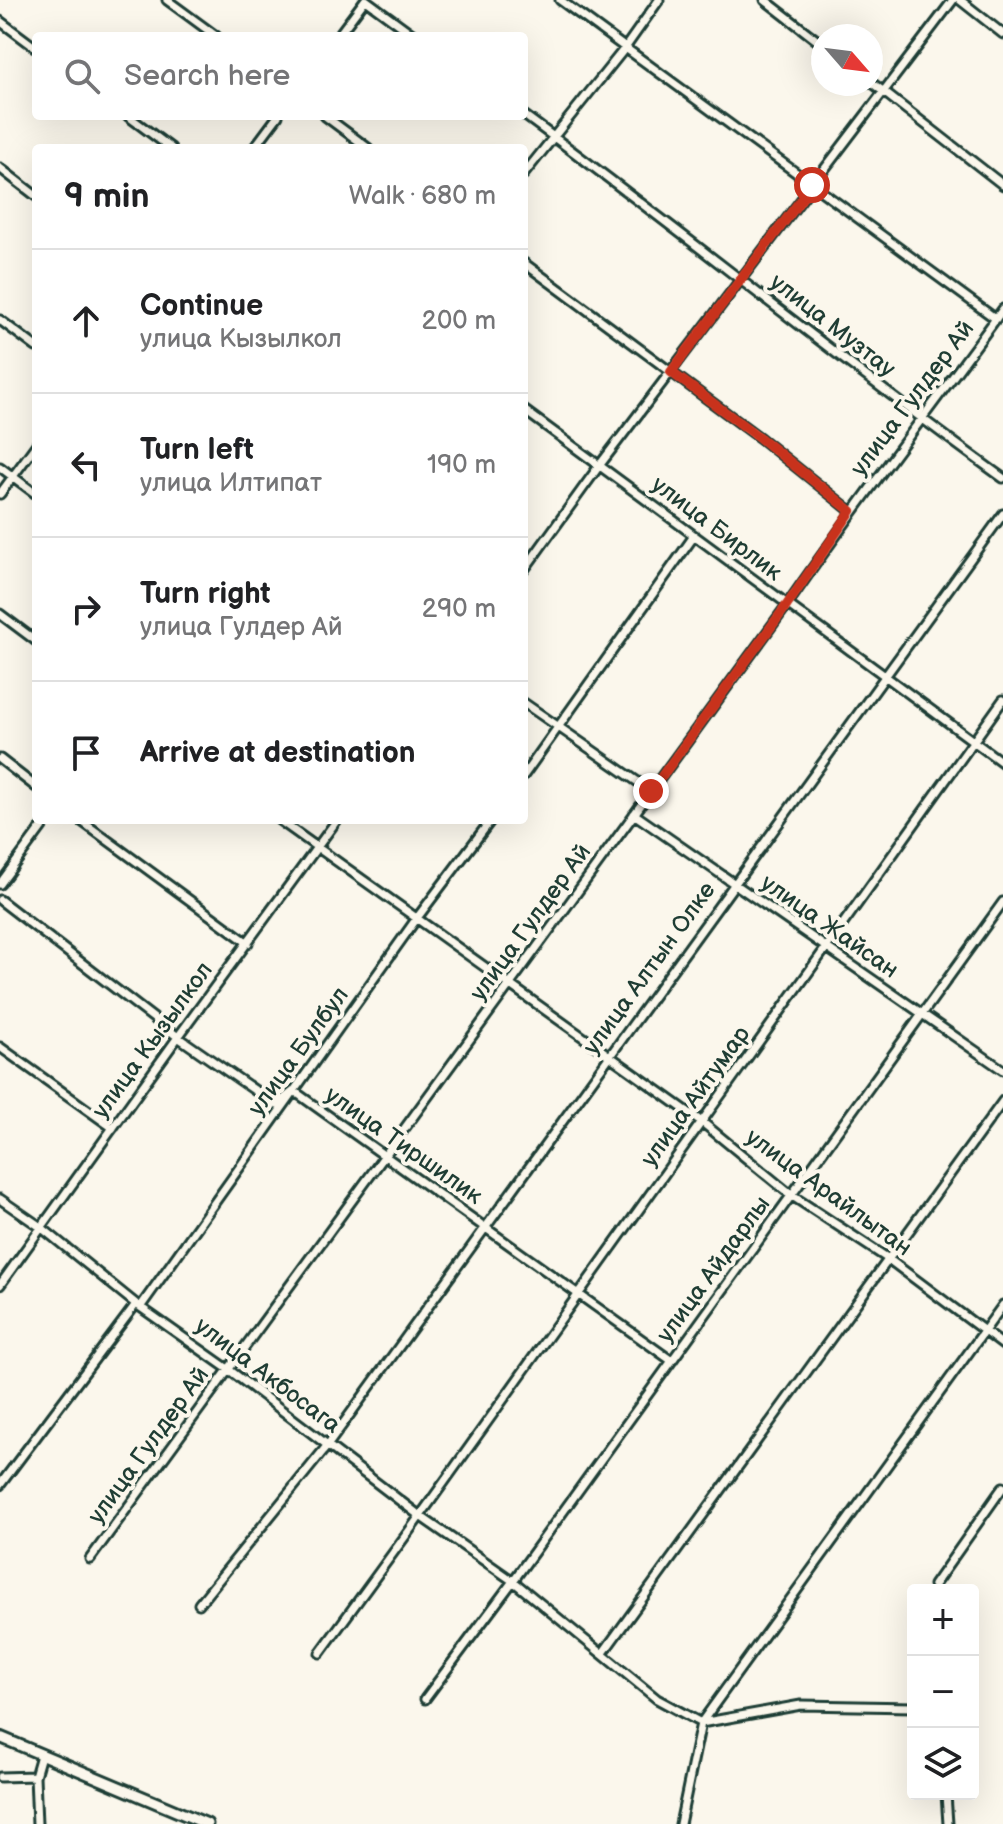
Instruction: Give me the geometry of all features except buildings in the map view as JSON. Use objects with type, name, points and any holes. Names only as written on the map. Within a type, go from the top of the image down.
[{"type":"street","points":[[167,0],[211,32]]},
{"type":"street","points":[[341,32],[365,0],[409,32]]},
{"type":"street","points":[[560,0],[996,319]]},
{"type":"street","points":[[528,169],[625,48],[659,0]]},
{"type":"street","points":[[765,0],[811,36]]},
{"type":"street","points":[[528,561],[953,0]]},
{"type":"street","points":[[960,0],[1003,34]]},
{"type":"street","points":[[0,21],[32,45]]},
{"type":"street","points":[[884,91],[1003,185]]},
{"type":"street","name":"улица Музтау","points":[[528,118],[742,278],[923,421],[1003,478]]},
{"type":"street","points":[[133,120],[166,144]]},
{"type":"street","points":[[257,144],[275,120]]},
{"type":"street","points":[[330,120],[363,144]]},
{"type":"street","points":[[0,168],[32,193]]},
{"type":"street","points":[[528,266],[760,438],[851,511]]},
{"type":"street","name":"улица Гулдер Ай","points":[[90,1559],[787,605],[851,511],[923,421],[1003,309]]},
{"type":"street","points":[[0,320],[32,344]]},
{"type":"street","name":"улица Бирлик","points":[[528,413],[1003,763]]},
{"type":"street","points":[[0,494],[32,451]]},
{"type":"street","points":[[0,467],[32,491]]},
{"type":"street","name":"улица Алтын Олке","points":[[199,1604],[327,1446],[1003,514]]},
{"type":"street","points":[[528,770],[694,536]]},
{"type":"street","points":[[0,614],[32,638]]},
{"type":"street","name":"улица Айтумар","points":[[320,1653],[1003,700]]},
{"type":"street","points":[[528,706],[651,791]]},
{"type":"street","points":[[0,759],[32,784]]},
{"type":"street","name":"улица Жайсан","points":[[634,814],[1003,1070]]},
{"type":"street","points":[[0,884],[44,824]]},
{"type":"street","points":[[85,824],[248,943]]},
{"type":"street","name":"улица Арайлытан","points":[[285,824],[702,1122],[791,1195],[887,1258],[1003,1345]]},
{"type":"street","name":"улица Кызылкол","points":[[0,1285],[334,824]]},
{"type":"street","name":"улица Булбул","points":[[0,1485],[139,1305],[488,824]]},
{"type":"street","name":"улица Тиршилик","points":[[0,900],[178,1037],[276,1105],[294,1091],[672,1361]]},
{"type":"street","name":"улица Айдарлы","points":[[425,1699],[1003,902]]},
{"type":"street","points":[[0,1047],[113,1128]]},
{"type":"street","points":[[603,1653],[1003,1101]]},
{"type":"street","name":"улица Акбосага","points":[[0,1199],[420,1516],[513,1581],[657,1699],[701,1723]]},
{"type":"street","points":[[680,1824],[701,1723],[1003,1305]]},
{"type":"street","points":[[935,1584],[1003,1487]]},
{"type":"street","points":[[701,1723],[801,1705],[907,1707]]},
{"type":"street","points":[[0,1737],[207,1824]]},
{"type":"street","points":[[37,1824],[35,1776],[41,1755]]},
{"type":"street","points":[[0,1777],[35,1776]]},
{"type":"street","points":[[946,1800],[948,1824]]},
{"type":"route","points":[[651,791],[787,605],[851,511],[671,372],[812,185]]}]
